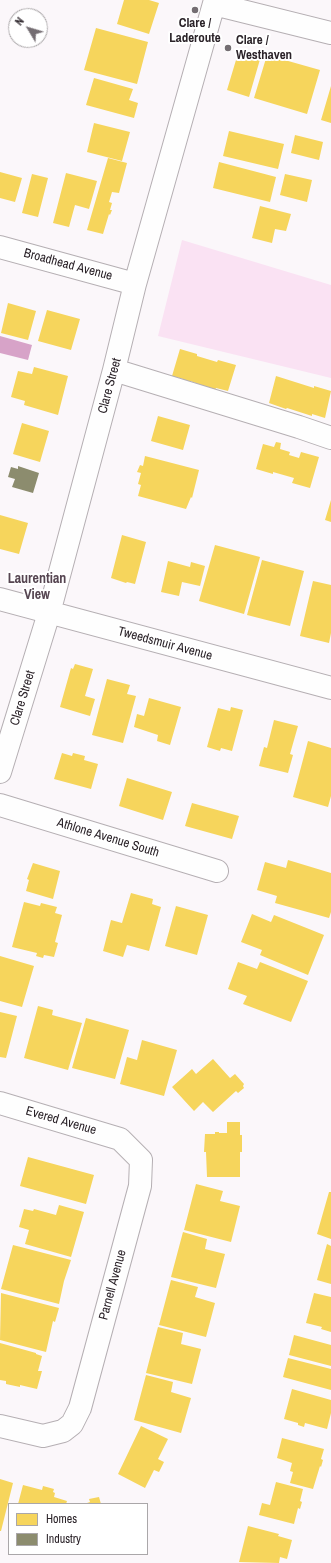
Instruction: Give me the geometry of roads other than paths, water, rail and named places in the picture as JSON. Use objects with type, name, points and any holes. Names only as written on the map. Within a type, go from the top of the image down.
[{"type":"street","points":[[214,2],[331,34]]},
{"type":"street","name":"Clare Street","points":[[0,772],[49,613],[114,370],[135,284],[214,2]]},
{"type":"street","name":"Broadhead Avenue","points":[[0,247],[135,284]]},
{"type":"street","points":[[114,370],[331,438]]},
{"type":"street","name":"Tweedsmuir Avenue","points":[[0,599],[331,688]]},
{"type":"street","name":"Athlone Avenue South","points":[[0,805],[217,872]]},
{"type":"street","name":"Evered Avenue","points":[[0,1103],[121,1140]]},
{"type":"street","name":"Parnell Avenue","points":[[0,1426],[42,1436],[63,1431],[72,1424],[80,1408],[140,1186],[141,1160],[121,1140]]},
{"type":"place","name":"Clare / Laderoute","points":[[195,10]]},
{"type":"place","name":"Clare / Westhaven","points":[[228,48]]},
{"type":"district","name":"Laurentian View","points":[[37,588]]}]
